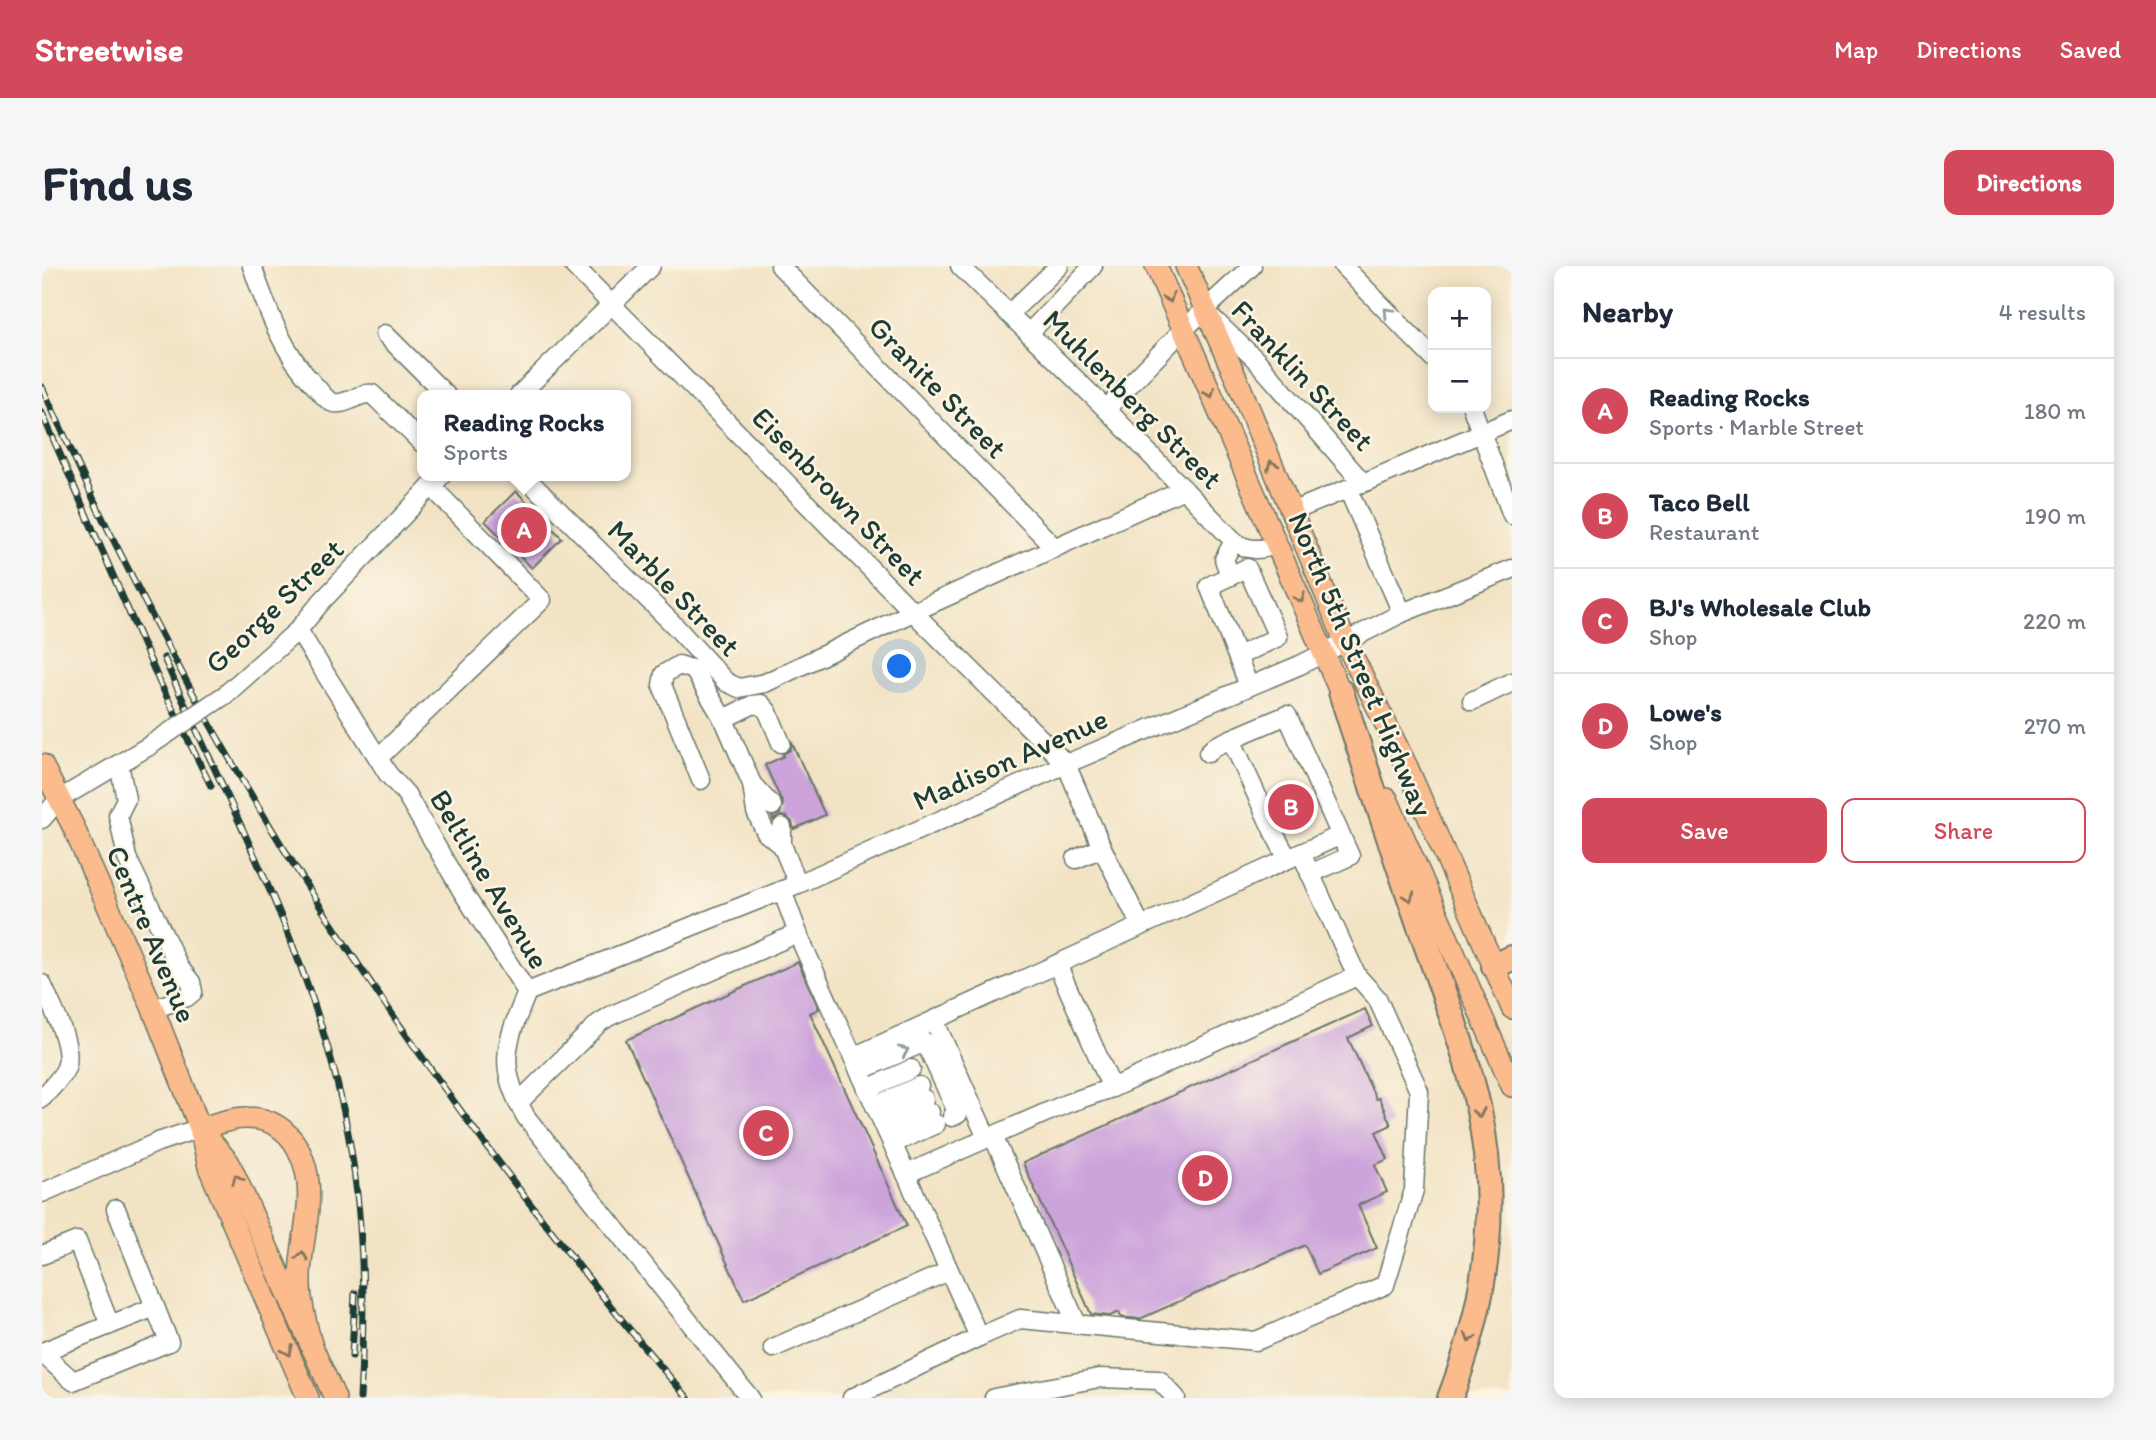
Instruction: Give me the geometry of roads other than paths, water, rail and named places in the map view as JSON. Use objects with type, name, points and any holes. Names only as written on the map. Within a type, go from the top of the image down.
[{"type":"highway","points":[[1341,692],[1465,1057],[1483,1136],[1488,1205],[1484,1271],[1472,1331],[1450,1398]]},
{"type":"main road","name":"North 5th Street Highway","points":[[1156,266],[1512,1086]]},
{"type":"main road","name":"North 5th Street Highway","points":[[1186,266],[1240,387],[1345,641],[1503,962],[1512,1008]]},
{"type":"main road","name":"Centre Avenue","points":[[42,765],[50,798],[73,826],[153,1009],[200,1128],[209,1167],[309,1398]]},
{"type":"main road","points":[[1470,991],[1503,962]]},
{"type":"main road","points":[[200,1128],[239,1118],[268,1120],[277,1123],[297,1147],[307,1169],[309,1194],[300,1285],[312,1348]]},
{"type":"main road","name":"Centre Avenue","points":[[200,1128],[229,1163],[335,1398]]},
{"type":"street","points":[[251,266],[271,320],[284,345],[321,392],[336,403],[365,393],[372,394],[417,438]]},
{"type":"street","name":"Eisenbrown Street","points":[[574,266],[1066,764]]},
{"type":"street","points":[[524,390],[651,266]]},
{"type":"street","name":"Granite Street","points":[[780,266],[1055,548]]},
{"type":"street","name":"Muhlenberg Street","points":[[960,266],[1234,541]]},
{"type":"street","points":[[1009,314],[1059,266]]},
{"type":"street","points":[[1028,333],[1093,266]]},
{"type":"street","points":[[1106,410],[1182,331],[1252,266]]},
{"type":"street","points":[[1343,266],[1428,353]]},
{"type":"street","name":"Franklin Street","points":[[1205,311],[1256,360],[1356,486],[1512,420]]},
{"type":"street","points":[[385,334],[441,390]]},
{"type":"street","points":[[1474,413],[1512,515]]},
{"type":"street","points":[[378,758],[542,600],[436,481]]},
{"type":"street","name":"George Street","points":[[42,819],[50,798],[119,764],[225,695],[298,631],[322,601],[436,481]]},
{"type":"street","name":"Marble Street","points":[[529,481],[675,626],[726,682],[739,688],[765,682],[913,612]]},
{"type":"street","points":[[1292,512],[1356,486],[1402,613]]},
{"type":"street","points":[[913,612],[1184,489]]},
{"type":"street","points":[[1230,576],[1224,559],[1234,541],[1249,549],[1277,545]]},
{"type":"street","points":[[1238,656],[1278,637],[1247,568],[1209,586],[1250,686]]},
{"type":"street","name":"Madison Avenue","points":[[527,992],[790,887],[1066,764],[1250,686],[1402,613],[1512,569]]},
{"type":"street","name":"Beltline Avenue","points":[[298,631],[388,774],[406,794],[462,891],[527,992],[509,1038],[508,1050],[508,1073],[518,1103],[534,1127],[750,1398]]},
{"type":"street","points":[[701,780],[662,685],[664,674],[680,666],[694,670],[723,719],[752,783],[756,812],[766,833],[782,836],[798,933],[979,1337]]},
{"type":"street","points":[[1472,701],[1512,682]]},
{"type":"street","points":[[723,719],[752,705],[761,704],[768,712],[781,743]]},
{"type":"street","points":[[1208,752],[1280,717]]},
{"type":"street","points":[[1280,717],[1350,856],[1310,874]]},
{"type":"street","points":[[1280,717],[1270,728],[1251,736],[1245,752],[1290,853]]},
{"type":"street","points":[[852,1398],[1020,1319],[1256,1341],[1385,1284],[1414,1190],[1419,1091],[1377,998],[1357,976],[1310,874],[1290,853],[1231,739]]},
{"type":"street","points":[[119,764],[126,799],[118,815],[127,858],[179,967],[191,982],[193,992],[187,998],[153,1009]]},
{"type":"street","points":[[1066,764],[1102,848],[1141,926]]},
{"type":"street","points":[[752,783],[772,806]]},
{"type":"street","points":[[856,1064],[934,1020],[1141,926],[1290,853],[1341,835]]},
{"type":"street","points":[[1076,859],[1102,848]]},
{"type":"street","points":[[518,1103],[599,1023],[610,1016],[798,933]]},
{"type":"street","points":[[1057,964],[1112,1088]]},
{"type":"street","points":[[906,1174],[1068,1102],[1112,1088],[1357,976]]},
{"type":"street","points":[[42,984],[65,1038],[68,1060],[62,1075],[42,1098]]},
{"type":"street","points":[[934,1020],[936,1087]]},
{"type":"street","points":[[856,1064],[925,1042],[936,1087],[990,1137],[1077,1324]]},
{"type":"street","points":[[867,1089],[936,1087]]},
{"type":"street","points":[[884,1125],[936,1087]]},
{"type":"street","points":[[884,1125],[936,1087]]},
{"type":"street","points":[[42,1193],[158,1142],[200,1128]]},
{"type":"street","points":[[116,1209],[169,1342],[73,1381],[42,1352],[155,1307]]},
{"type":"street","points":[[42,1255],[76,1241],[110,1325]]},
{"type":"street","points":[[773,1348],[949,1271]]},
{"type":"street","points":[[994,1398],[1098,1378],[1159,1380],[1176,1398]]},
{"type":"railway","points":[[42,387],[99,511]]},
{"type":"railway","points":[[42,413],[160,683],[211,786]]},
{"type":"railway","points":[[95,503],[223,747],[330,922],[446,1091],[528,1201],[626,1326],[688,1398]]},
{"type":"railway","points":[[164,658],[263,874],[286,929],[326,1041],[349,1136],[359,1211],[363,1285],[360,1398]]},
{"type":"railway","points":[[352,1356],[355,1293]]},
{"type":"place","name":"Reading Rocks","points":[[524,530]]},
{"type":"place","name":"Taco Bell","points":[[1291,807]]},
{"type":"place","name":"BJ's Wholesale Club","points":[[766,1133]]},
{"type":"place","name":"Lowe's","points":[[1205,1178]]}]
